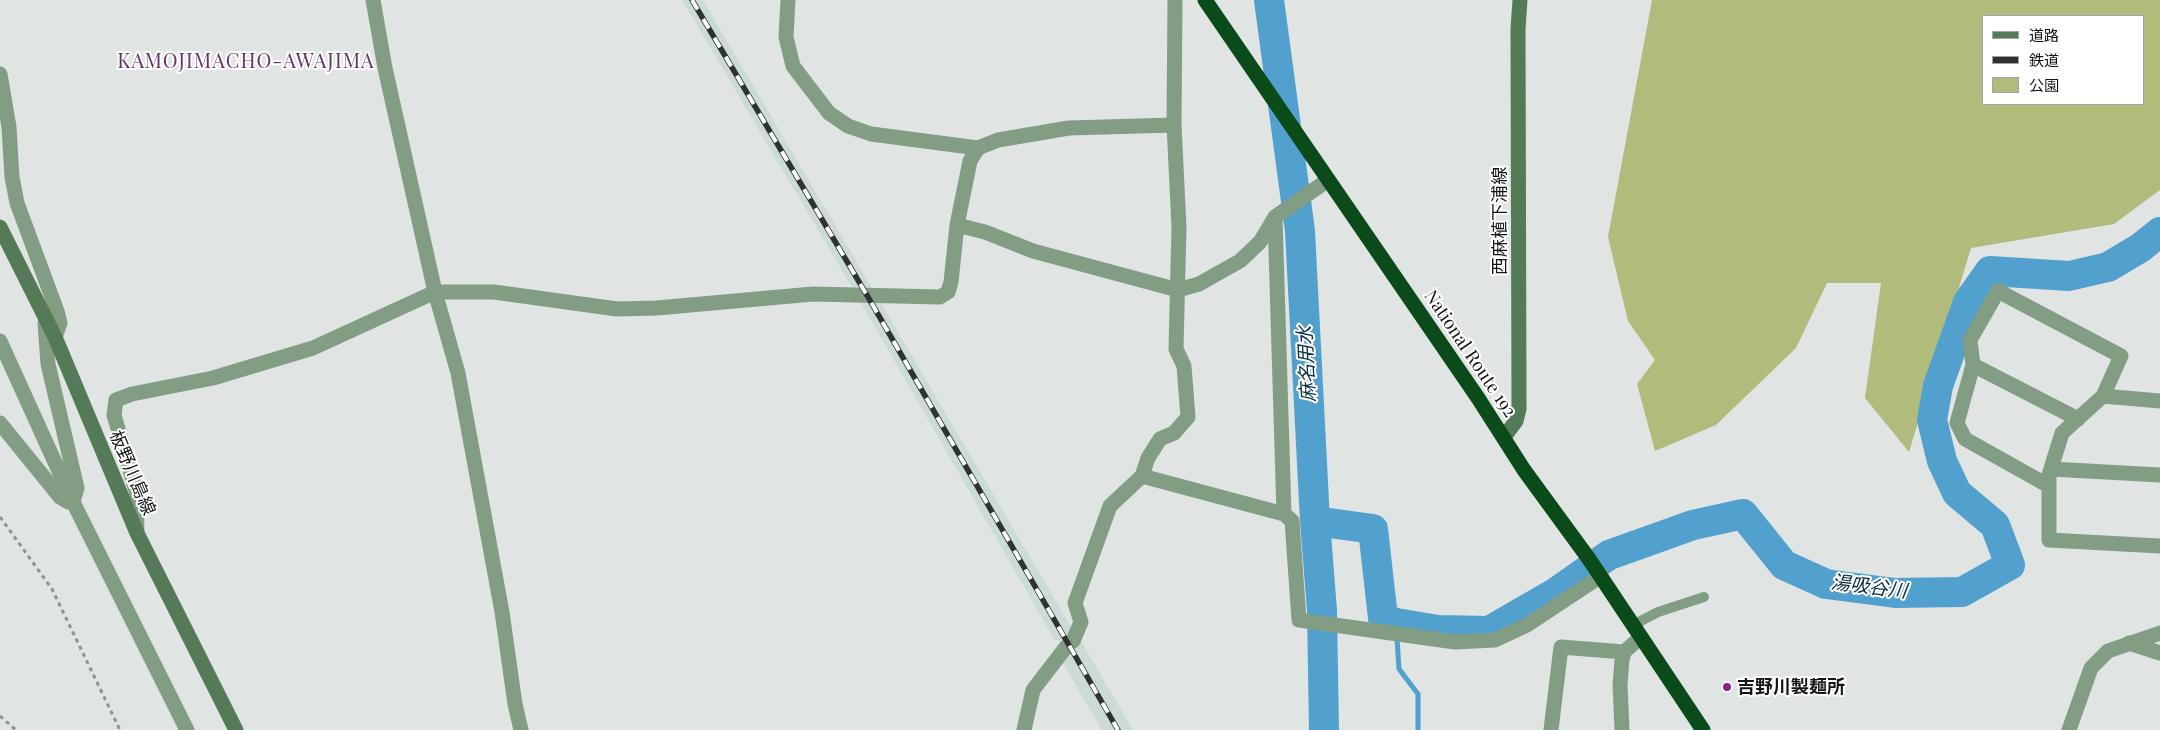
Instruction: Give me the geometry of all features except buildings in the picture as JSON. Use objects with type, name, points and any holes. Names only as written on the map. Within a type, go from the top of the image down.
[{"type":"highway","name":"National Route 192","points":[[1205,0],[1600,575],[1703,730]]},
{"type":"main road","name":"西麻植下浦線","points":[[1504,437],[1516,421],[1520,409],[1518,29],[1520,0]]},
{"type":"main road","name":"板野川島線","points":[[0,227],[45,322],[55,338],[137,533],[236,730]]},
{"type":"street","points":[[373,0],[385,68],[435,292],[458,373],[502,612],[515,704],[521,730]]},
{"type":"street","points":[[788,0],[786,36],[793,66],[829,113],[848,126],[872,134],[978,148],[998,140],[1069,128],[1174,125]]},
{"type":"street","points":[[1024,730],[1033,690],[1069,644],[1080,622],[1075,603],[1110,506],[1142,476],[1148,458],[1160,439],[1174,433],[1188,417],[1184,366],[1176,349],[1179,227],[1174,125],[1175,0]]},
{"type":"street","points":[[0,74],[9,127],[12,177],[17,203],[57,311],[60,323],[55,338]]},
{"type":"street","points":[[137,533],[136,491],[114,415],[116,400],[132,394],[213,378],[305,351],[435,292],[494,292],[617,309],[657,308],[813,294],[940,297],[948,292],[951,282],[957,225],[970,161],[978,148]]},
{"type":"street","points":[[957,225],[985,232],[1032,251],[1178,290],[1199,284],[1240,261],[1260,242],[1278,214],[1328,180]]},
{"type":"street","points":[[1278,214],[1284,514]]},
{"type":"street","points":[[2049,486],[1965,439],[1957,423],[1973,365],[1970,340],[1998,291],[2121,356],[2103,396],[2062,433],[2051,469],[2049,486],[2049,540],[2160,546]]},
{"type":"street","points":[[45,322],[48,364],[77,488],[73,502]]},
{"type":"street","points":[[0,341],[73,502],[187,730]]},
{"type":"street","points":[[1973,365],[2078,419]]},
{"type":"street","points":[[2103,396],[2160,401]]},
{"type":"street","points":[[0,423],[60,497],[68,502],[73,502]]},
{"type":"street","points":[[2051,469],[2160,475]]},
{"type":"street","points":[[1142,476],[1284,514],[1292,521],[1299,620],[1455,642],[1496,640],[1527,625],[1600,575]]},
{"type":"street","points":[[1622,730],[1620,685],[1624,652],[1637,631]]},
{"type":"street","points":[[2069,730],[2091,668],[2108,651],[2160,633]]},
{"type":"street","points":[[2129,643],[2160,653]]},
{"type":"street","points":[[1551,730],[1561,647],[1624,652]]},
{"type":"lane","points":[[1637,631],[1658,612],[1704,597]]},
{"type":"path","points":[[0,517],[52,589],[120,730]]},
{"type":"path","points":[[0,716],[16,730]]},
{"type":"shaded area","points":[[682,0],[703,0],[1073,630],[1075,644],[1081,641],[1133,730],[1102,730],[1061,660],[1062,641],[1054,639],[857,296]]},
{"type":"green space","points":[[1652,0],[2160,0],[2160,190],[2114,224],[1971,248],[1909,452],[1865,398],[1881,283],[1827,283],[1796,348],[1716,425],[1655,451],[1637,384],[1655,360],[1628,321],[1608,237]]},
{"type":"waterway","name":"麻名用水","points":[[1269,0],[1300,231],[1315,521],[1322,611],[1324,730]]},
{"type":"waterway","name":"湯吸谷川","points":[[1315,521],[1373,529],[1383,618],[1396,623],[1438,630],[1489,631],[1555,593],[1609,555],[1693,525],[1743,514],[1784,565],[1826,584],[1895,593],[1962,592],[2010,565],[1995,525],[1957,493],[1942,461],[1932,420],[1938,386],[1968,302],[1990,271],[2069,276],[2108,267],[2140,248],[2160,232]]},
{"type":"waterway","points":[[1396,623],[1399,669],[1418,694],[1418,730]]},
{"type":"railway","points":[[692,0],[868,297],[1118,730]]},
{"type":"place","name":"吉野川製麺所","points":[[1727,687]]},
{"type":"district","name":"KAMOJIMACHO-AWAJIMA","points":[[246,62]]}]
